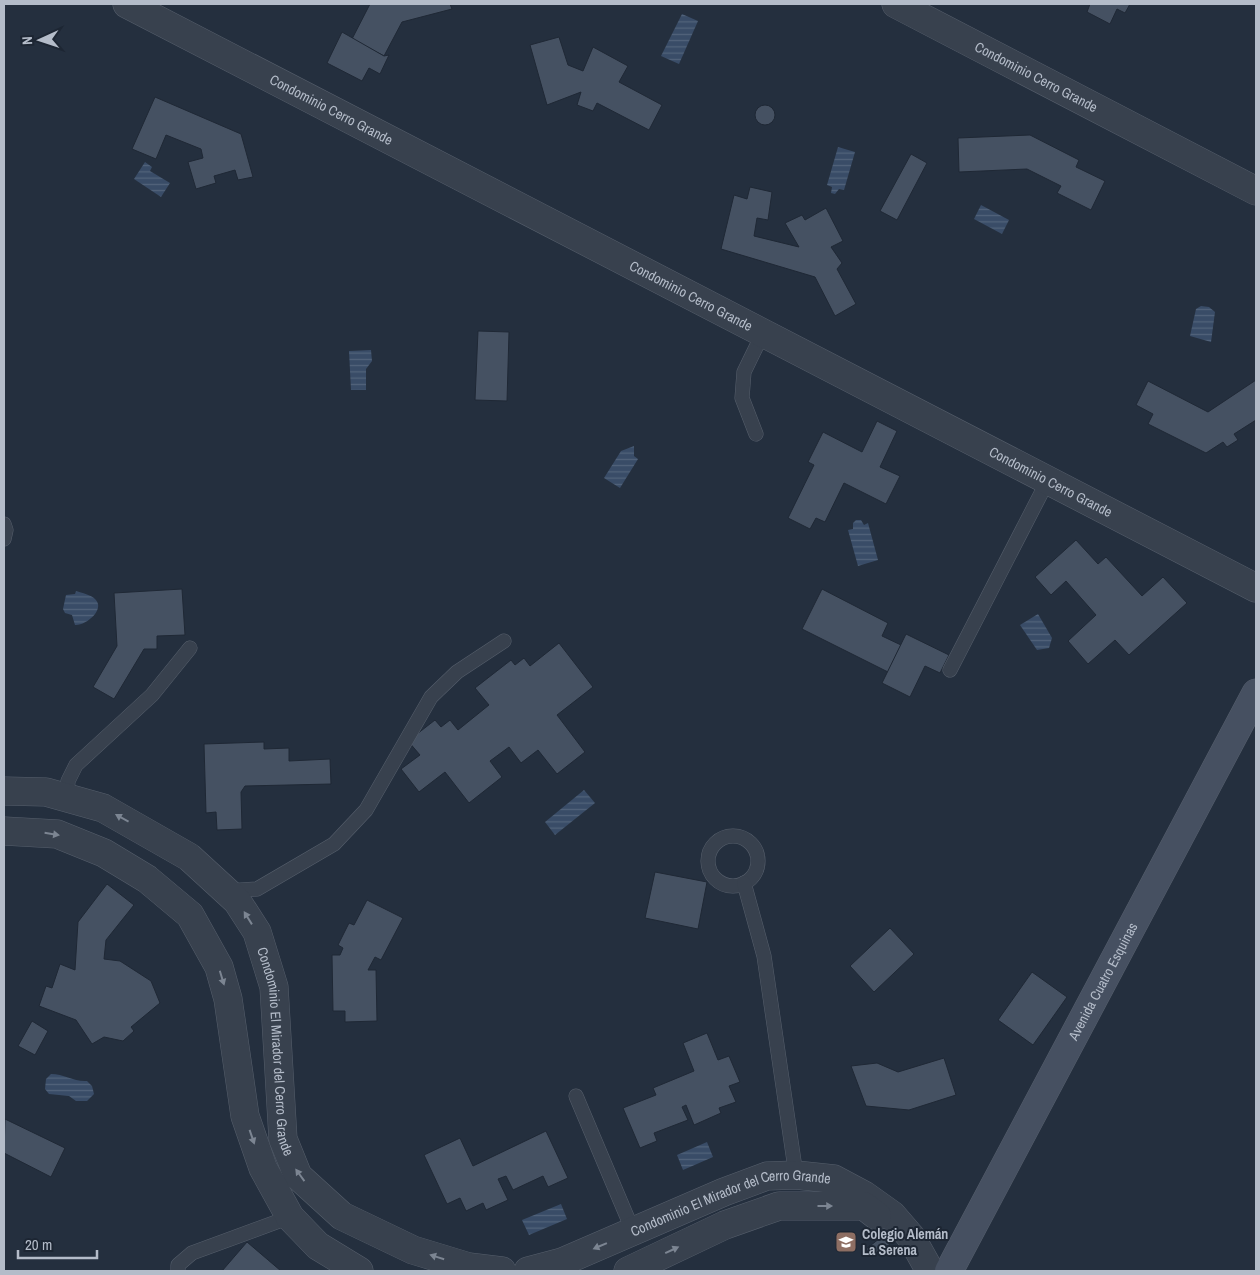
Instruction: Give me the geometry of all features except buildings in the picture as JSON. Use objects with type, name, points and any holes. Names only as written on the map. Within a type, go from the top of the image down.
[{"type":"street","name":"Condominio Cerro Grande","points":[[127,4],[1256,588]]},
{"type":"street","name":"Condominio Cerro Grande","points":[[896,4],[1256,191]]},
{"type":"street","name":"Avenida Cuatro Esquinas","points":[[949,1271],[1256,693]]},
{"type":"street","name":"Condominio El Mirador del Cerro Grande","points":[[4,791],[46,792],[104,808],[181,852],[237,901],[257,932],[274,988],[283,1139],[298,1176],[342,1216],[413,1250],[469,1267],[502,1271]]},
{"type":"street","points":[[4,831],[57,834],[104,853],[147,880],[190,915],[219,967],[228,999],[245,1116],[263,1168],[290,1217],[318,1246],[359,1271]]},
{"type":"street","points":[[190,915],[226,891]]},
{"type":"street","name":"Condominio El Mirador del Cerro Grande","points":[[528,1271],[562,1262],[724,1192],[767,1176],[796,1174],[834,1179],[864,1195],[892,1215],[911,1238],[930,1271]]},
{"type":"street","points":[[290,1217],[331,1206]]},
{"type":"street","name":"Condominio El Mirador del Cerro Grande","points":[[628,1271],[724,1225],[779,1206],[864,1206],[891,1226],[904,1242],[921,1271]]},
{"type":"lane","points":[[756,434],[742,398],[744,372],[763,333]]},
{"type":"lane","points":[[950,670],[1048,480]]},
{"type":"lane","points":[[4,524],[6,530],[4,539]]},
{"type":"lane","points":[[226,891],[257,888],[334,844],[366,810],[431,697],[457,672],[504,641]]},
{"type":"lane","points":[[68,798],[68,781],[76,765],[152,695],[190,648]]},
{"type":"lane","points":[[744,883],[764,956],[796,1174]]},
{"type":"lane","points":[[576,1096],[633,1231]]},
{"type":"lane","points":[[178,1271],[178,1265],[192,1253],[290,1217]]},
{"type":"water","points":[[682,14],[698,21],[679,64],[661,56]]},
{"type":"water","points":[[838,147],[855,152],[844,190],[839,189],[835,194],[831,193],[832,187],[827,185]]},
{"type":"water","points":[[145,162],[152,167],[150,171],[170,183],[161,197],[134,179]]},
{"type":"water","points":[[981,205],[1009,220],[1002,234],[974,219]]},
{"type":"water","points":[[1201,306],[1209,307],[1215,312],[1211,342],[1190,336],[1196,309]]},
{"type":"water","points":[[371,350],[372,361],[366,369],[366,390],[351,390],[349,351]]},
{"type":"water","points":[[634,446],[634,456],[638,459],[620,488],[604,478],[621,451]]},
{"type":"water","points":[[856,520],[861,520],[864,525],[868,523],[878,560],[858,566],[848,530],[853,529],[853,523]]},
{"type":"water","points":[[76,591],[86,594],[98,603],[93,616],[79,625],[75,625],[72,615],[65,613],[63,609],[66,595],[75,594]]},
{"type":"water","points":[[1038,614],[1052,638],[1049,648],[1037,650],[1020,625]]},
{"type":"water","points":[[584,790],[595,803],[555,835],[545,822]]},
{"type":"water","points":[[51,1074],[87,1081],[92,1086],[94,1094],[87,1101],[76,1101],[69,1096],[49,1094],[45,1089],[46,1079]]},
{"type":"water","points":[[707,1142],[713,1157],[683,1170],[677,1155]]},
{"type":"water","points":[[561,1204],[567,1219],[529,1235],[522,1220]]},
{"type":"place","name":"Colegio Alemán La Serena","points":[[846,1242]]}]
